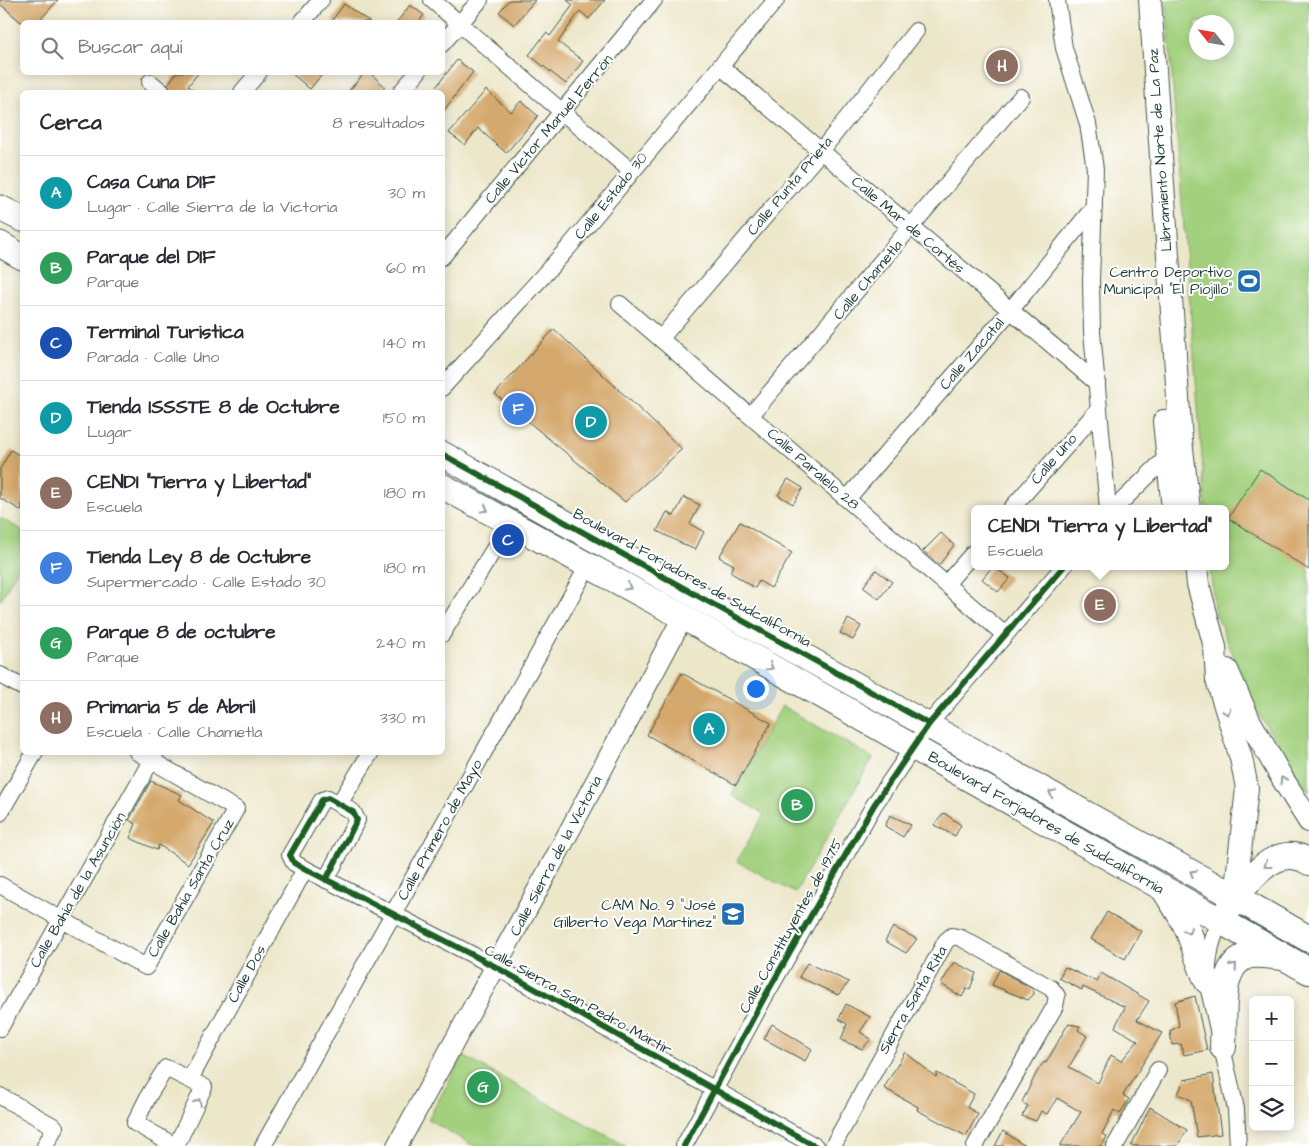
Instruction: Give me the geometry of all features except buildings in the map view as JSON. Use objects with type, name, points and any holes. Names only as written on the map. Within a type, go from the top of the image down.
[{"type":"highway","points":[[1221,921],[1235,897],[1264,866],[1277,858],[1287,856],[1298,856],[1309,862]]},
{"type":"highway","name":"Boulevard Forjadores de Sudcalifornia","points":[[1235,897],[1309,939]]},
{"type":"highway","name":"Boulevard Forjadores de Sudcalifornia","points":[[1221,921],[1309,971]]},
{"type":"highway","points":[[1224,1047],[1225,983],[1229,970],[1239,961],[1250,956],[1282,957]]},
{"type":"main road","name":"Libramiento Norte de La Paz","points":[[1150,0],[1181,440],[1189,505]]},
{"type":"main road","points":[[1161,164],[1152,195],[1166,458],[1172,505]]},
{"type":"main road","points":[[0,244],[20,256]]},
{"type":"main road","name":"Boulevard Forjadores de Sudcalifornia","points":[[445,456],[929,724],[1235,897]]},
{"type":"main road","name":"Boulevard Forjadores de Sudcalifornia","points":[[445,488],[683,618],[1221,921]]},
{"type":"main road","points":[[1183,570],[1189,587],[1203,607]]},
{"type":"main road","points":[[1197,570],[1203,607],[1215,648],[1249,720],[1309,821]]},
{"type":"main road","points":[[1215,648],[1217,680],[1242,758],[1247,788],[1235,897]]},
{"type":"main road","points":[[1163,889],[1182,917],[1197,960],[1207,981]]},
{"type":"street","points":[[304,20],[321,0]]},
{"type":"street","points":[[432,0],[631,171]]},
{"type":"street","points":[[445,41],[480,0]]},
{"type":"street","name":"Calle Víctor Manuel Ferrón","points":[[445,253],[564,112],[654,0]]},
{"type":"street","name":"Calle Estado 30","points":[[445,385],[568,248],[776,0]]},
{"type":"street","points":[[1057,0],[1064,48],[1088,124],[1095,169],[1091,281],[1092,332],[1108,505]]},
{"type":"street","name":"Calle Punta Prieta","points":[[661,338],[821,151],[916,31]]},
{"type":"street","name":"Calle Mar de Cortés","points":[[720,66],[911,229],[1097,383]]},
{"type":"street","points":[[244,90],[256,75]]},
{"type":"street","points":[[403,90],[415,75]]},
{"type":"street","name":"Calle Chametla","points":[[751,415],[911,229],[1021,97]]},
{"type":"street","name":"Calle Zacatal","points":[[847,499],[1010,311],[1094,207]]},
{"type":"street","name":"Calle Paralelo 28","points":[[620,304],[1005,635]]},
{"type":"street","name":"Calle Uno","points":[[1015,505],[1098,410]]},
{"type":"street","points":[[1118,505],[1166,458]]},
{"type":"street","points":[[445,629],[510,523]]},
{"type":"street","points":[[946,584],[971,556]]},
{"type":"street","name":"Calle Primero de Mayo","points":[[262,1146],[588,566]]},
{"type":"street","points":[[929,724],[1061,570]]},
{"type":"street","name":"Calle Sierra de la Victoria","points":[[397,1146],[496,967],[683,618]]},
{"type":"street","points":[[0,675],[20,687]]},
{"type":"street","name":"Calle Constituyentes de 1975","points":[[684,1146],[817,903],[874,805],[912,746],[929,724]]},
{"type":"street","points":[[0,814],[33,755]]},
{"type":"street","points":[[326,880],[357,820],[353,812],[339,804],[369,755]]},
{"type":"street","name":"Calle Bahía Santa Cruz","points":[[61,919],[146,967],[236,809],[154,757]]},
{"type":"street","name":"Calle Bahía de la Asunción","points":[[0,1028],[154,757]]},
{"type":"street","name":"Calle Sierra San Pedro Mártir","points":[[339,804],[328,798],[322,800],[290,854],[294,863],[496,967],[816,1146]]},
{"type":"street","name":"Calle Dos","points":[[190,1079],[305,869]]},
{"type":"street","points":[[0,885],[61,919]]},
{"type":"street","points":[[1221,921],[1212,939],[1208,959],[1207,981],[1209,998],[1224,1047],[1236,1109],[1238,1146]]},
{"type":"street","name":"Sierra Santa Rita","points":[[833,1146],[892,1036],[946,941],[952,936],[961,938],[1051,988],[1057,996],[1055,1006],[975,1146]]},
{"type":"street","points":[[166,1068],[190,1079],[204,1087],[204,1091],[176,1146],[157,1142],[135,1120],[166,1068]]},
{"type":"street","points":[[1115,1146],[1158,1070]]},
{"type":"street","points":[[0,1096],[55,1127],[45,1146]]},
{"type":"green space","name":"Centro Deportivo Municipal \"El Piojillo\"","points":[[1166,0],[1309,0],[1309,792],[1256,710],[1214,609],[1210,570],[1229,570],[1229,505],[1206,505]]},
{"type":"green space","points":[[0,518],[20,529],[20,565],[0,601]]},
{"type":"green space","points":[[782,706],[873,758],[795,893],[737,861],[764,814],[731,795]]},
{"type":"green space","points":[[463,1056],[626,1146],[474,1146],[428,1119]]},
{"type":"cycle path","points":[[445,456],[929,724]]},
{"type":"cycle path","points":[[684,1146],[764,998],[874,805],[929,724],[1061,570]]},
{"type":"cycle path","points":[[326,880],[357,820],[353,812],[328,798],[322,800],[290,855],[294,863],[496,967],[815,1146]]},
{"type":"place","name":"Primaria 5 de Abril","points":[[1002,66]]},
{"type":"place","name":"Centro Deportivo Municipal \"El Piojillo\"","points":[[1249,281]]},
{"type":"place","name":"Tienda Ley 8 de Octubre","points":[[518,409]]},
{"type":"place","name":"Tienda ISSSTE 8 de Octubre","points":[[591,422]]},
{"type":"place","name":"Terminal Turistica","points":[[508,540]]},
{"type":"place","name":"CENDI \"Tierra y Libertad\"","points":[[1100,605]]},
{"type":"place","name":"Casa Cuna DIF","points":[[709,729]]},
{"type":"place","name":"Parque del DIF","points":[[797,805]]},
{"type":"place","name":"CAM No. 9 \"José Gilberto Vega Martínez\"","points":[[733,914]]},
{"type":"place","name":"Parque 8 de octubre","points":[[483,1087]]}]
